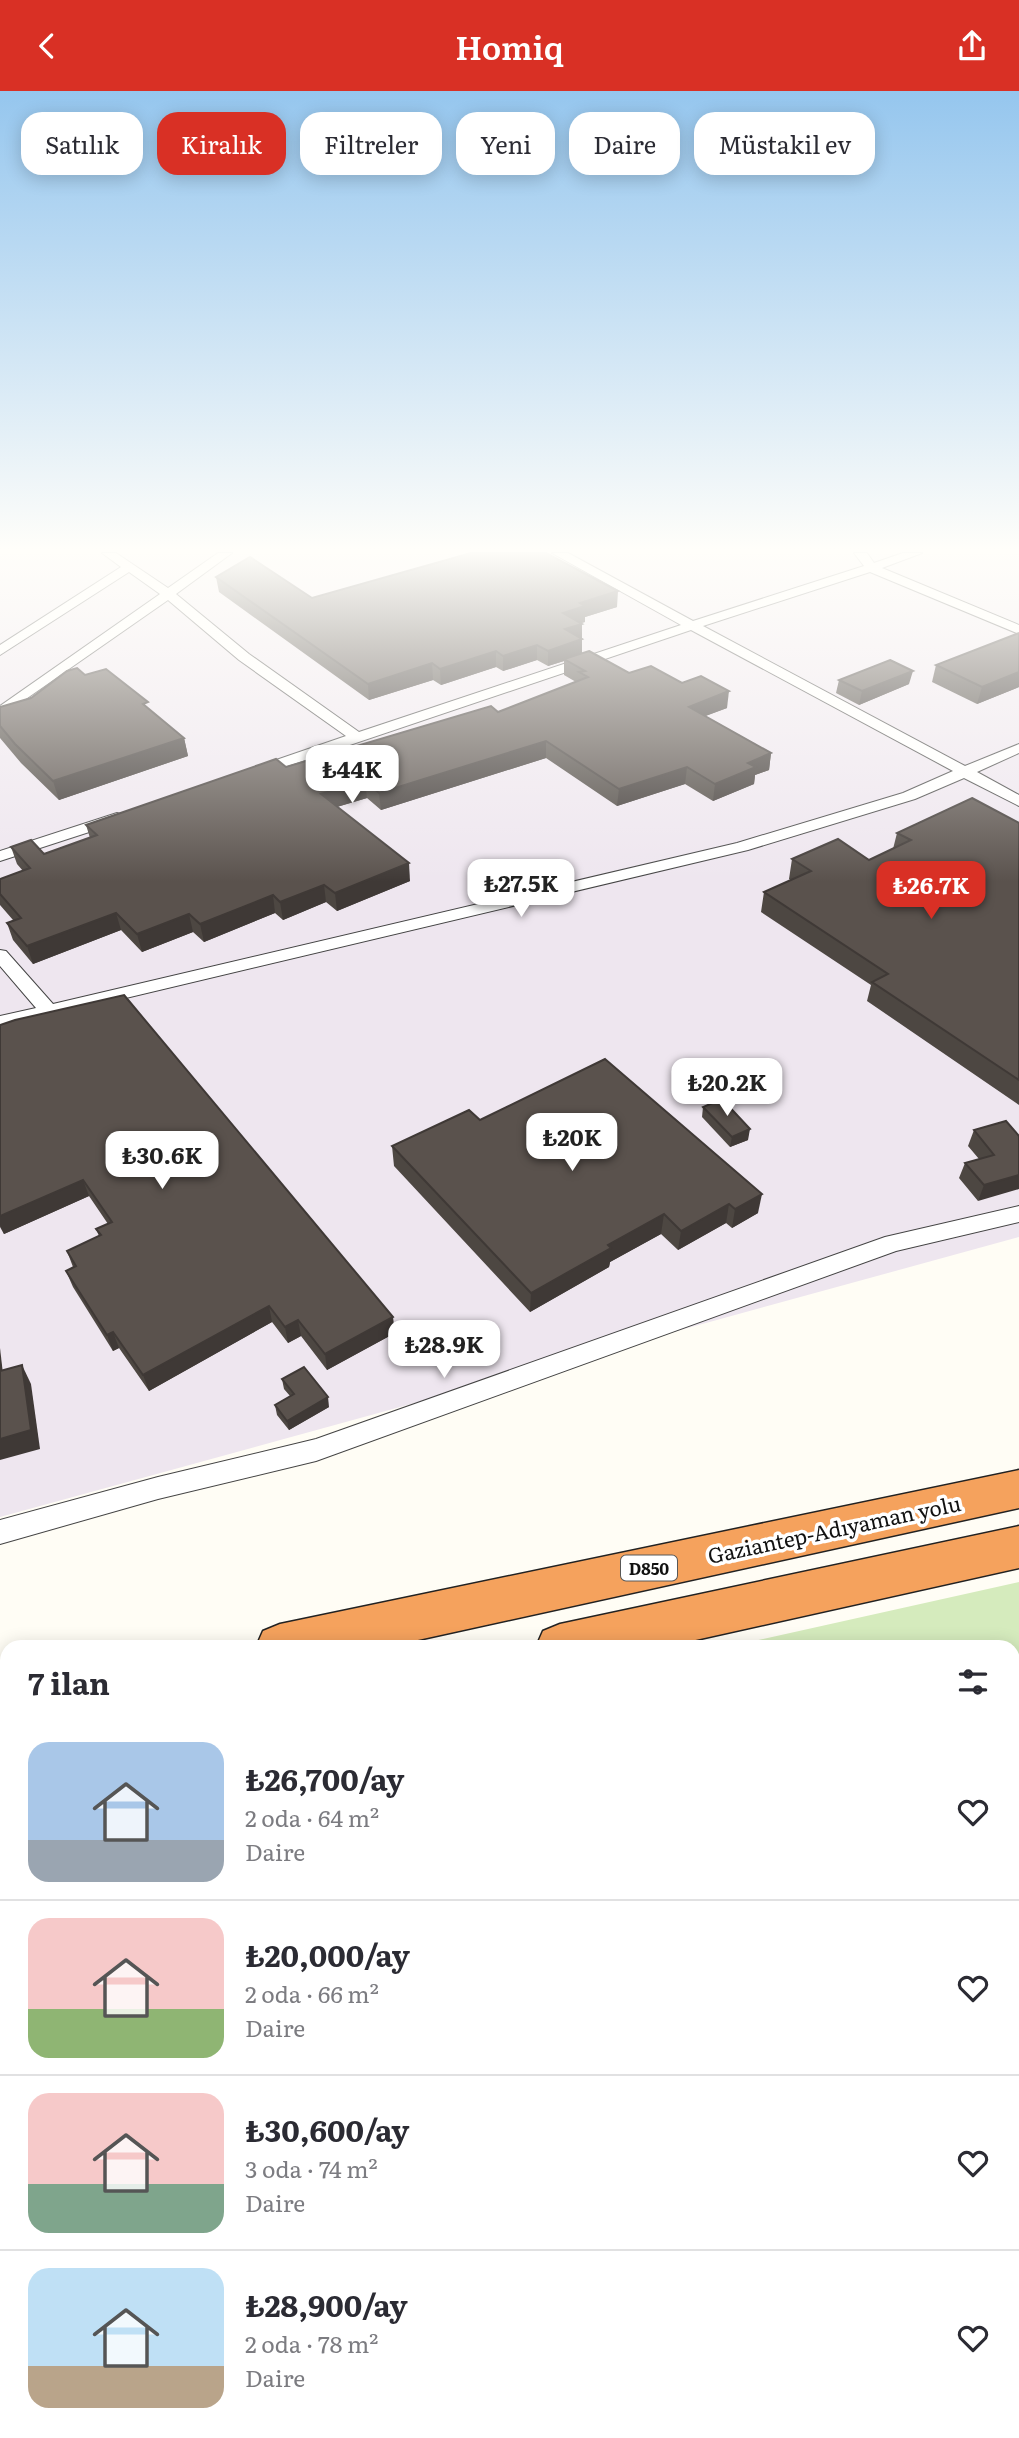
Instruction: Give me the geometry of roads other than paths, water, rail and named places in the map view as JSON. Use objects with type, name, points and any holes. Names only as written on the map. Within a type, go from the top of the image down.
[{"type":"highway","name":"Gaziantep-Adıyaman yolu","points":[[313,1640],[1019,1489]]},
{"type":"highway","points":[[592,1640],[1019,1546]]},
{"type":"street","points":[[0,713],[72,663]]},
{"type":"street","points":[[252,663],[358,738]]},
{"type":"street","points":[[239,777],[582,663]]},
{"type":"street","points":[[762,663],[1019,801]]},
{"type":"street","points":[[0,1022],[742,848],[909,796],[1019,748]]},
{"type":"street","points":[[0,856],[133,812]]},
{"type":"street","points":[[0,955],[48,1010]]},
{"type":"street","points":[[0,1532],[316,1450],[893,1243],[1019,1214]]}]
